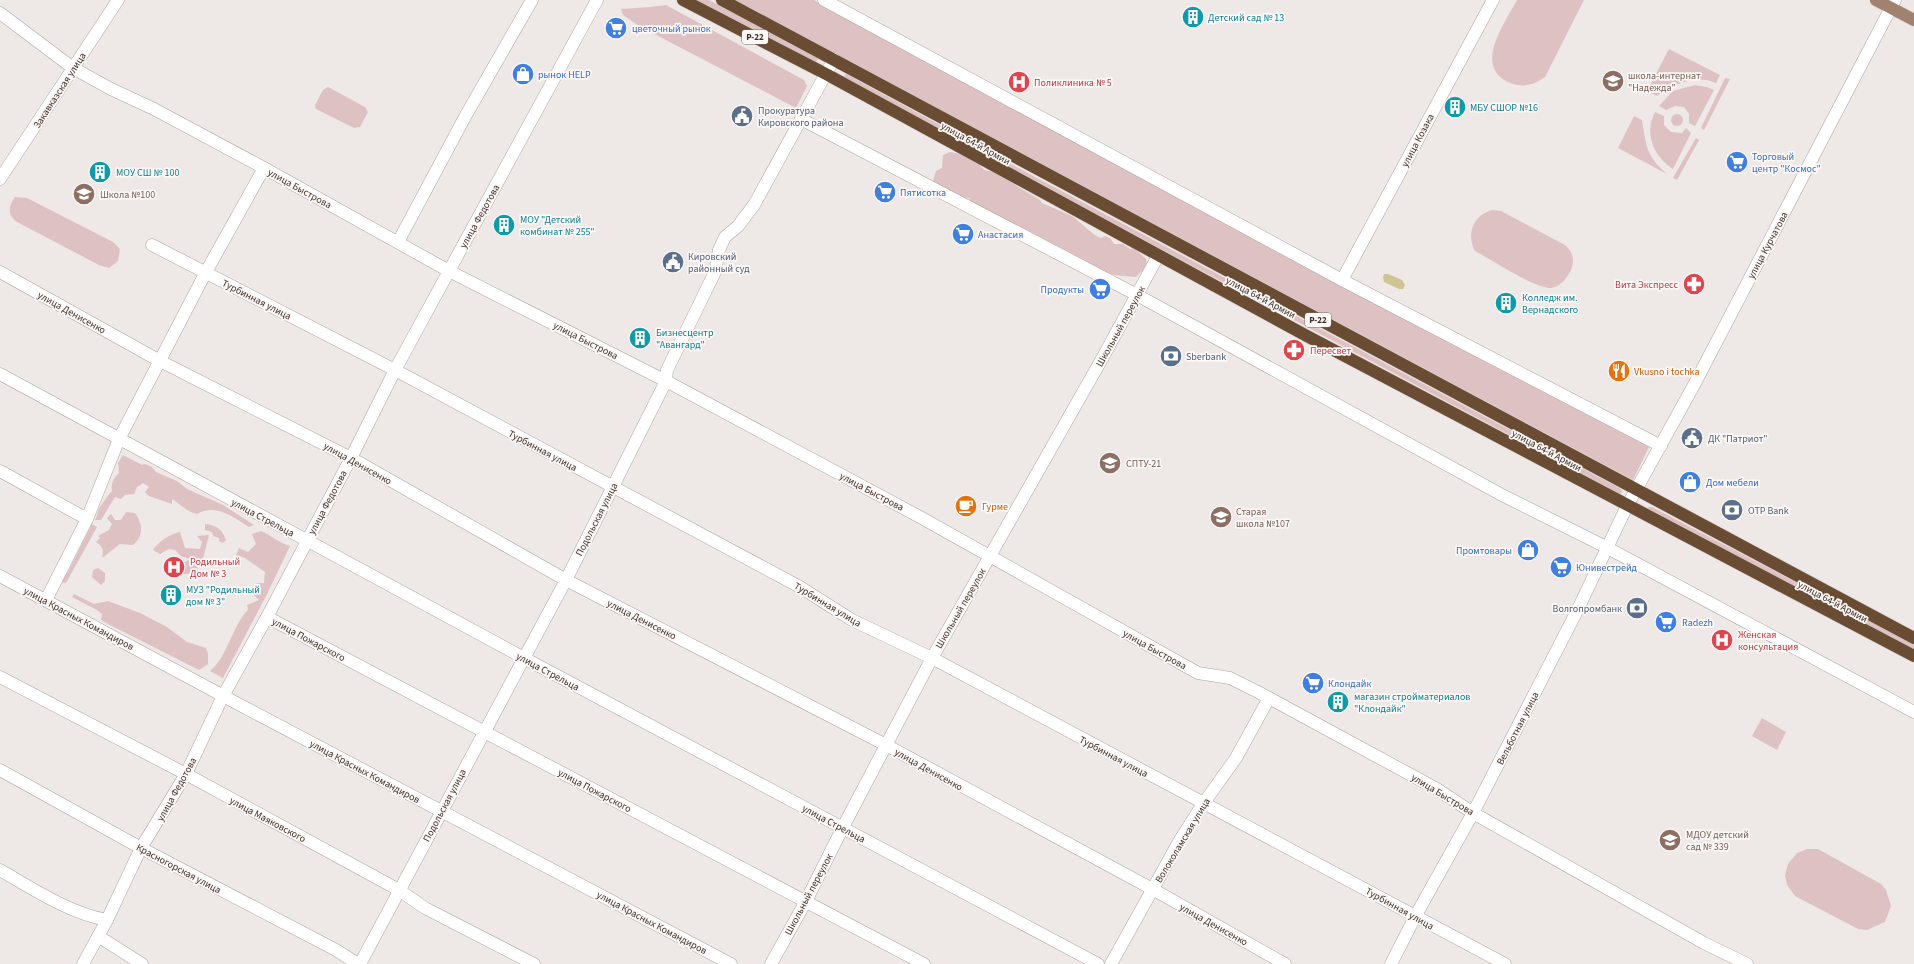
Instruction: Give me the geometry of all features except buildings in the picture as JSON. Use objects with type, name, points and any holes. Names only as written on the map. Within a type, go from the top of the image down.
[{"type":"highway","name":"улица 64-й Армии","points":[[683,0],[826,74],[1158,256],[1627,506],[1914,656]]},
{"type":"highway","name":"улица 64-й Армии","points":[[722,0],[1914,638]]},
{"type":"highway","points":[[984,161],[994,145]]},
{"type":"main road","points":[[1876,0],[1893,4],[1914,20]]},
{"type":"street","name":"Закавказская улица","points":[[0,180],[118,0]]},
{"type":"street","points":[[398,242],[466,115],[532,0]]},
{"type":"street","name":"улица Федотова","points":[[83,964],[107,920],[142,848],[186,774],[223,696],[267,617],[306,540],[351,458],[395,370],[597,0]]},
{"type":"street","points":[[824,0],[1342,280],[1661,446]]},
{"type":"street","name":"улица Козака","points":[[1342,280],[1493,0]]},
{"type":"street","name":"улица Курчатова","points":[[1636,489],[1661,446],[1893,4]]},
{"type":"street","name":"улица Быстрова","points":[[0,13],[74,68],[111,89],[154,109],[264,168],[449,271],[666,381],[990,556],[1198,673],[1230,678],[1269,698],[1437,789],[1473,813],[1704,943],[1747,964]]},
{"type":"street","name":"Подольская улица","points":[[359,964],[566,580],[666,381],[667,370],[715,272],[719,250],[726,237],[738,226],[754,205],[834,59]]},
{"type":"street","points":[[801,119],[1137,295],[1502,495],[1608,548],[1914,712]]},
{"type":"street","points":[[46,600],[87,519],[119,439],[206,272],[264,168]]},
{"type":"street","name":"Турбинная улица","points":[[152,245],[395,370],[612,488],[800,586],[852,620],[932,658],[1202,804],[1416,915],[1450,936],[1505,964]]},
{"type":"street","name":"Школьный переулок","points":[[770,964],[806,901],[843,827],[932,658],[1158,256]]},
{"type":"street","name":"улица Денисенко","points":[[0,272],[160,361],[351,458],[566,580],[886,745],[1285,964]]},
{"type":"street","name":"улица Стрельца","points":[[0,374],[524,658],[1098,964]]},
{"type":"street","points":[[0,472],[87,519]]},
{"type":"street","name":"Вельботная улица","points":[[1391,964],[1416,915],[1473,813],[1608,548],[1636,489]]},
{"type":"street","name":"улица Красных Командиров","points":[[0,576],[223,696],[731,964]]},
{"type":"street","name":"улица Пожарского","points":[[267,617],[924,964]]},
{"type":"street","name":"улица Маяковского","points":[[0,678],[186,774],[399,890],[425,908],[534,964]]},
{"type":"street","name":"Волоколамская улица","points":[[1111,964],[1170,857],[1202,804],[1236,758],[1269,698]]},
{"type":"street","name":"Красногорская улица","points":[[0,770],[142,848],[336,950],[359,964]]},
{"type":"street","points":[[0,870],[72,910],[90,917],[107,920]]},
{"type":"street","points":[[98,936],[142,964]]},
{"type":"shaded area","points":[[696,0],[709,0],[816,56],[818,59],[816,62],[812,61]]},
{"type":"shaded area","points":[[735,0],[814,0],[1327,278],[1649,447],[1633,480]]},
{"type":"shaded area","points":[[1517,0],[1584,0],[1545,77],[1533,84],[1528,85],[1515,85],[1510,83],[1499,76],[1493,67],[1492,56],[1499,32]]},
{"type":"shaded area","points":[[666,5],[804,80],[807,86],[796,108],[639,26],[623,15],[621,9]]},
{"type":"shaded area","points":[[1669,49],[1720,75],[1716,83],[1708,80],[1693,80],[1678,84],[1657,96],[1647,91]]},
{"type":"shaded area","points":[[846,74],[975,144],[976,147],[974,149],[843,77]]},
{"type":"shaded area","points":[[1725,78],[1730,79],[1704,130],[1701,128]]},
{"type":"shaded area","points":[[1695,85],[1714,90],[1695,126],[1689,123],[1689,114],[1684,107],[1675,106],[1666,110],[1659,106],[1673,91]]},
{"type":"shaded area","points":[[328,87],[365,107],[368,112],[360,127],[354,128],[316,109],[315,105],[323,90]]},
{"type":"shaded area","points":[[1655,112],[1664,116],[1664,125],[1671,132],[1682,133],[1686,128],[1691,133],[1673,169],[1660,158],[1652,144],[1650,128]]},
{"type":"shaded area","points":[[1677,114],[1681,116],[1683,120],[1681,124],[1677,126],[1673,124],[1671,120],[1673,116]]},
{"type":"shaded area","points":[[1634,116],[1642,120],[1646,143],[1651,156],[1660,168],[1667,174],[1618,148]]},
{"type":"shaded area","points":[[1696,138],[1699,140],[1677,180],[1673,178]]},
{"type":"shaded area","points":[[950,152],[965,155],[978,163],[984,170],[994,172],[1040,200],[1042,203],[1072,216],[1096,236],[1101,238],[1105,236],[1110,238],[1114,244],[1123,244],[1130,249],[1134,248],[1146,259],[1147,265],[1136,277],[1105,272],[1003,218],[992,216],[969,198],[954,195],[944,190],[933,181],[936,171],[942,168],[943,155]]},
{"type":"shaded area","points":[[1008,164],[1011,164],[1621,489],[1622,492],[1620,494],[1009,168]]},
{"type":"shaded area","points":[[15,197],[27,198],[113,242],[120,249],[118,261],[109,268],[99,265],[17,222],[10,213],[10,207]]},
{"type":"shaded area","points":[[1492,210],[1501,211],[1568,248],[1572,256],[1573,263],[1571,270],[1563,282],[1551,288],[1544,287],[1524,279],[1475,251],[1471,239],[1473,226],[1480,216]]},
{"type":"shaded area","points":[[1384,274],[1388,274],[1402,280],[1405,285],[1403,289],[1399,289],[1384,282]]},
{"type":"shaded area","points":[[123,455],[142,465],[145,464],[152,467],[156,472],[177,481],[187,489],[223,505],[254,525],[249,527],[231,516],[217,511],[211,510],[197,514],[193,513],[186,510],[172,499],[172,504],[149,496],[145,492],[149,487],[143,483],[137,487],[134,494],[125,495],[121,499],[115,497],[101,520],[95,520],[99,509],[112,491],[113,481],[119,473],[118,463]]},
{"type":"shaded area","points":[[1648,507],[1652,507],[1914,644],[1914,651],[1647,510]]},
{"type":"shaded area","points":[[126,512],[135,513],[140,521],[141,534],[139,538],[133,545],[120,544],[102,558],[102,548],[96,542],[100,538],[98,536],[109,530],[112,524],[107,518],[111,514],[115,520],[121,520]]},
{"type":"shaded area","points":[[92,524],[97,527],[66,583],[60,582],[68,572]]},
{"type":"shaded area","points":[[205,524],[218,528],[223,533],[226,540],[223,543],[219,541],[219,538],[213,536],[212,532],[205,530]]},
{"type":"shaded area","points":[[261,531],[290,546],[266,596],[223,678],[210,671],[226,650],[238,624],[248,610],[247,605],[259,600],[253,594],[252,588],[257,583],[264,583],[265,572],[245,558],[236,555],[239,548],[248,552],[256,544],[252,534]]},
{"type":"shaded area","points":[[180,532],[185,548],[200,549],[202,542],[197,536],[209,535],[203,559],[194,573],[184,574],[176,571],[180,561],[185,562],[190,559],[181,556],[175,550],[169,549],[160,554],[153,550],[165,538]]},
{"type":"shaded area","points":[[98,568],[105,573],[105,581],[101,585],[92,577],[93,570]]},
{"type":"shaded area","points":[[74,594],[94,604],[108,601],[140,613],[167,627],[187,642],[206,648],[208,654],[208,664],[199,670],[108,624],[101,620],[102,614],[97,610],[72,597]]},
{"type":"shaded area","points":[[1762,718],[1786,732],[1777,750],[1752,736]]},
{"type":"shaded area","points":[[1807,849],[1818,849],[1881,884],[1886,890],[1891,906],[1885,922],[1867,930],[1858,929],[1795,896],[1787,885],[1785,875],[1788,864],[1797,853]]},
{"type":"place","name":"Детский сад № 13","points":[[1193,17]]},
{"type":"place","name":"цветочный рынок","points":[[616,28]]},
{"type":"place","name":"рынок HELP","points":[[523,74]]},
{"type":"place","name":"школа-интернат \"Надежда\"","points":[[1613,81]]},
{"type":"place","name":"Поликлиника № 5","points":[[1019,82]]},
{"type":"place","name":"МБУ СШОР №16","points":[[1455,107]]},
{"type":"place","name":"Прокуратура Кировского района","points":[[742,116]]},
{"type":"place","name":"Торговый центр \"Космос\"","points":[[1737,162]]},
{"type":"place","name":"МОУ СШ № 100","points":[[100,172]]},
{"type":"place","name":"Пятисотка","points":[[885,192]]},
{"type":"place","name":"Школа №100","points":[[84,194]]},
{"type":"place","name":"МОУ \"Детский комбинат № 255\"","points":[[504,225]]},
{"type":"place","name":"Анастасия","points":[[963,234]]},
{"type":"place","name":"Кировский районный суд","points":[[673,262]]},
{"type":"place","name":"Вита Экспресс","points":[[1694,284]]},
{"type":"place","name":"Продукты","points":[[1100,289]]},
{"type":"place","name":"Колледж им. Вернадского","points":[[1506,303]]},
{"type":"place","name":"Бизнесцентр \"Авангард\"","points":[[640,338]]},
{"type":"place","name":"Пересвет","points":[[1294,350]]},
{"type":"place","name":"Sberbank","points":[[1171,356]]},
{"type":"place","name":"Vkusno i tochka","points":[[1619,371]]},
{"type":"place","name":"ДК \"Патриот\"","points":[[1692,438]]},
{"type":"place","name":"СПТУ-21","points":[[1110,463]]},
{"type":"place","name":"Дом мебели","points":[[1690,482]]},
{"type":"place","name":"Гурме","points":[[966,506]]},
{"type":"place","name":"OTP Bank","points":[[1732,510]]},
{"type":"place","name":"Старая школа №107","points":[[1221,517]]},
{"type":"place","name":"Промтовары","points":[[1528,550]]},
{"type":"place","name":"Родильный Дом № 3","points":[[174,567]]},
{"type":"place","name":"Юнивестрейд","points":[[1561,567]]},
{"type":"place","name":"МУЗ \"Родильный дом № 3\"","points":[[171,595]]},
{"type":"place","name":"Волгопромбанк","points":[[1637,608]]},
{"type":"place","name":"Radezh","points":[[1666,622]]},
{"type":"place","name":"Женская консультация","points":[[1722,640]]},
{"type":"place","name":"Клондайк","points":[[1313,683]]},
{"type":"place","name":"магазин стройматериалов \"Клондайк\"","points":[[1338,702]]},
{"type":"place","name":"МДОУ детский сад № 339","points":[[1670,840]]}]
